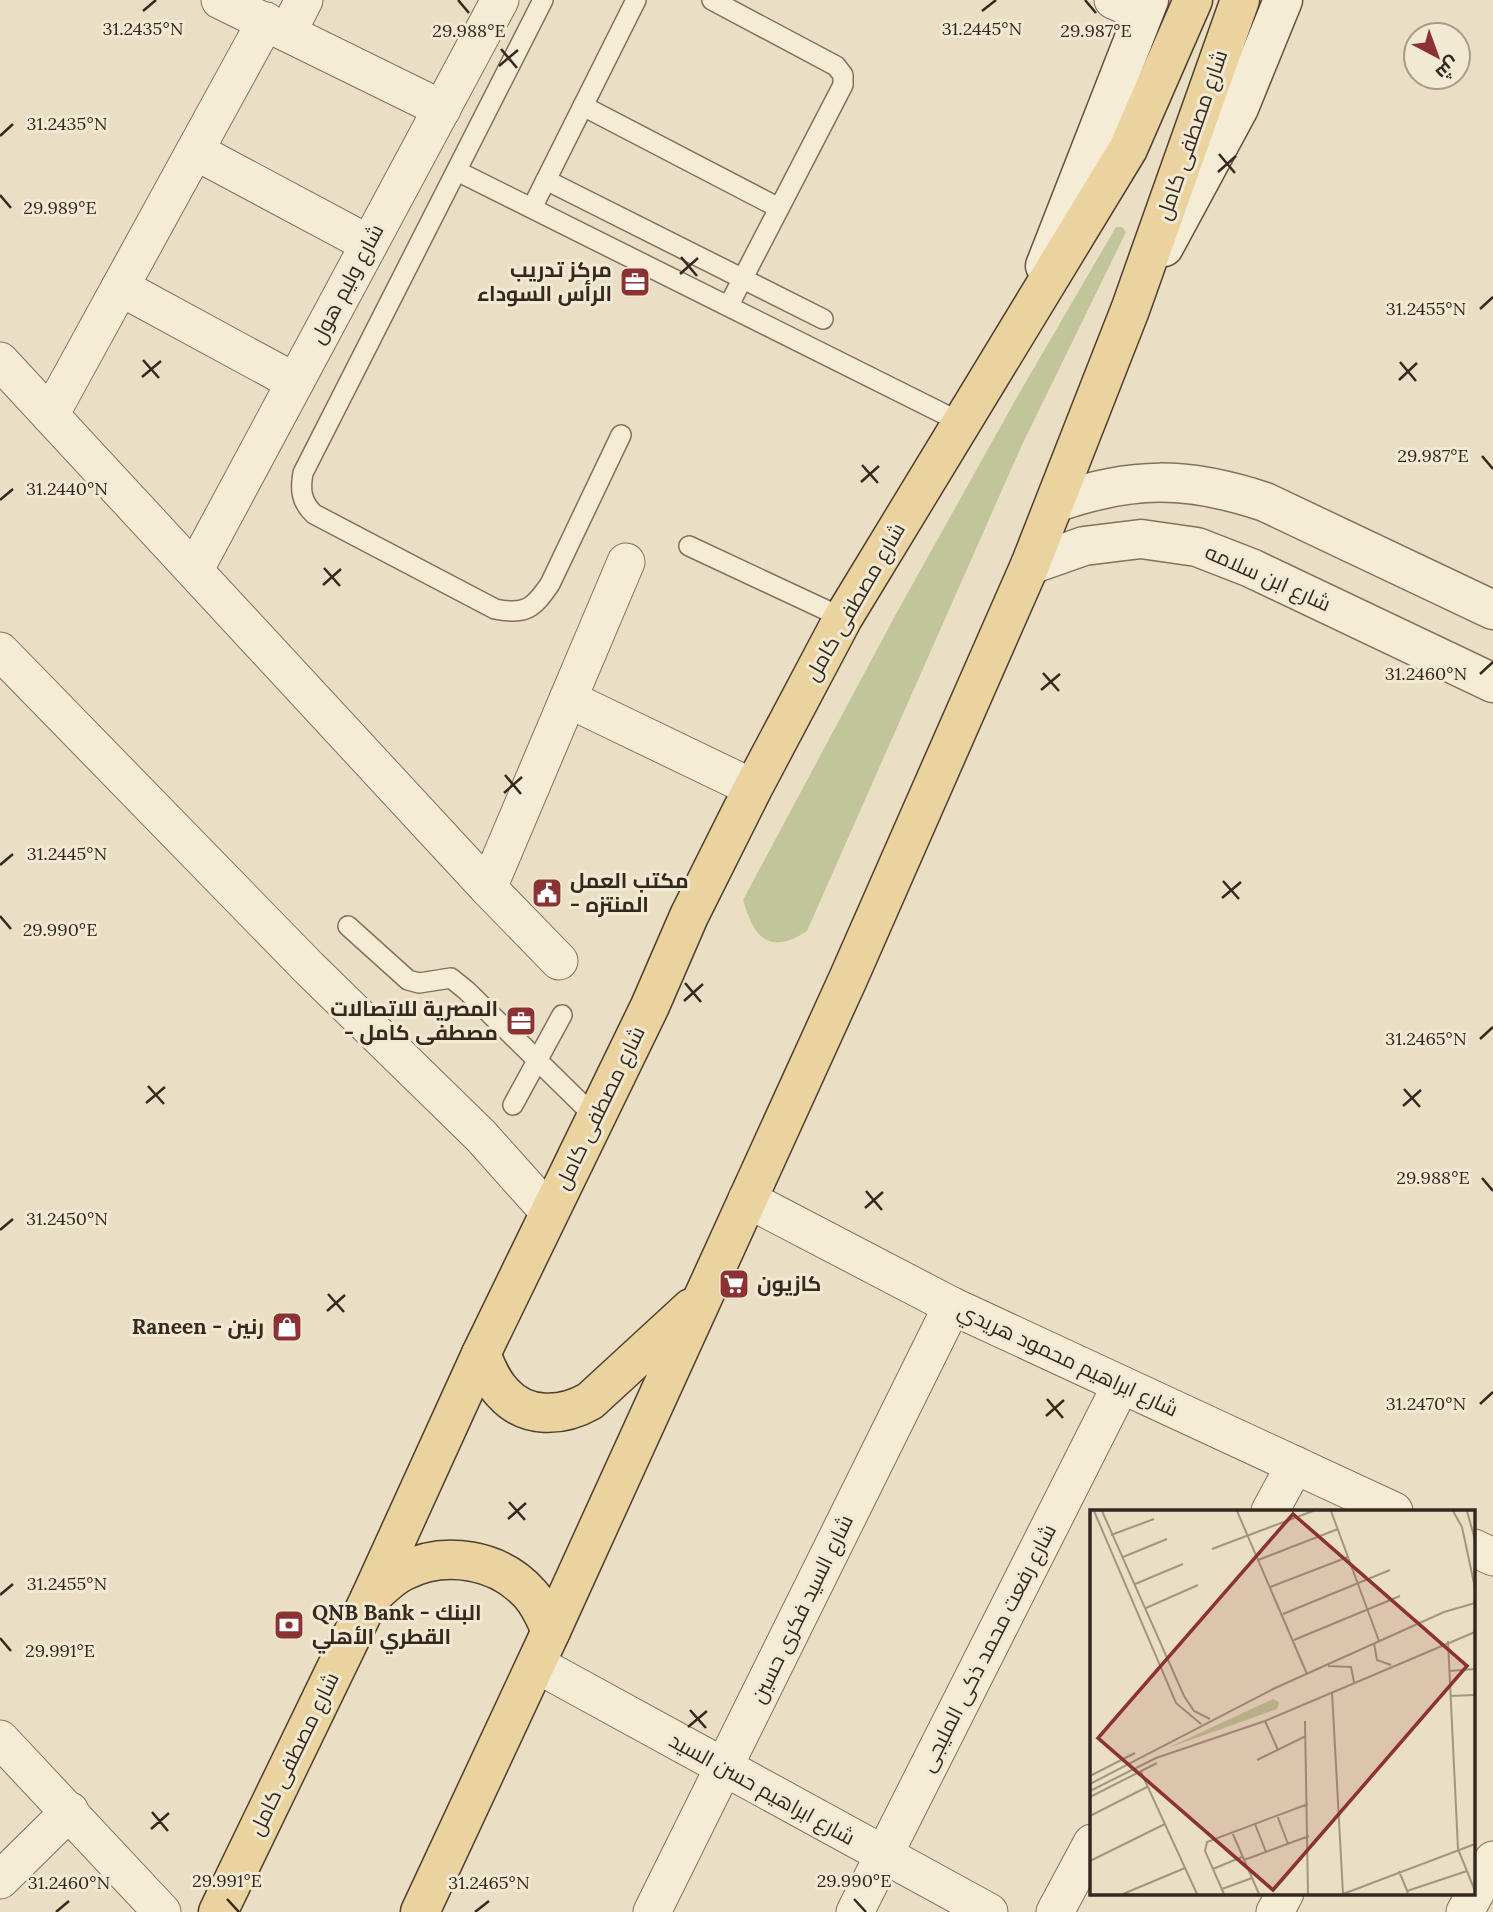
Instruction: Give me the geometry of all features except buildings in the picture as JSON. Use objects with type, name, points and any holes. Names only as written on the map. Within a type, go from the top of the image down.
[{"type":"main road","name":"شارع مصطفى كامل","points":[[218,1912],[369,1600],[481,1354],[650,1006],[689,916],[753,788],[843,618],[1128,149],[1193,0]]},
{"type":"main road","name":"شارع مصطفى كامل","points":[[420,1912],[544,1648],[848,979],[1030,565],[1130,310],[1240,0]]},
{"type":"main road","points":[[481,1354],[494,1382],[503,1394],[516,1404],[531,1411],[561,1413],[590,1401],[703,1298]]},
{"type":"main road","points":[[369,1600],[385,1583],[425,1562],[447,1559],[470,1561],[491,1567],[520,1585],[542,1610],[544,1648]]},
{"type":"street","points":[[220,0],[286,18],[442,109]]},
{"type":"street","name":"شارع وليم هول","points":[[194,569],[500,0]]},
{"type":"street","name":"شارع مصطفى كامل","points":[[1130,310],[1239,108],[1283,0]]},
{"type":"street","name":"شارع مصطفى كامل","points":[[1022,326],[1135,4]]},
{"type":"street","points":[[50,415],[195,151],[286,18]]},
{"type":"street","points":[[195,151],[369,244]]},
{"type":"street","points":[[120,287],[295,382]]},
{"type":"street","points":[[0,361],[488,888],[559,961]]},
{"type":"street","points":[[1055,503],[1113,486],[1144,482],[1206,485],[1236,492],[1265,502],[1493,610]]},
{"type":"street","name":"شارع ابن سلامه","points":[[1030,565],[1084,546],[1141,539],[1197,547],[1251,568],[1493,682]]},
{"type":"street","points":[[488,888],[626,562]]},
{"type":"street","points":[[0,651],[309,968],[481,1136],[549,1212]]},
{"type":"street","points":[[568,699],[753,788]]},
{"type":"street","name":"شارع ابراهيم محمود هريدي","points":[[747,1199],[952,1306],[1392,1510]]},
{"type":"street","name":"شارع السيد فكرى حسين","points":[[652,1912],[952,1306]]},
{"type":"street","name":"شارع رفعت محمد ذكى المليجى","points":[[855,1912],[1121,1385]]},
{"type":"street","points":[[1271,1510],[1295,1465]]},
{"type":"street","points":[[1476,1549],[1493,1557]]},
{"type":"street","name":"شارع ابراهيم حسن السيد","points":[[544,1648],[724,1768],[989,1912]]},
{"type":"street","points":[[0,1739],[162,1912]]},
{"type":"street","points":[[0,1880],[70,1811]]},
{"type":"street","points":[[1055,1912],[1090,1847]]},
{"type":"street","points":[[1476,1892],[1493,1860]]},
{"type":"street","points":[[1275,1912],[1284,1895]]},
{"type":"street","points":[[1465,1912],[1474,1895]]},
{"type":"lane","points":[[543,0],[303,473],[300,490],[307,508],[314,514],[495,609],[514,613],[529,608],[539,600],[550,584],[621,435]]},
{"type":"lane","points":[[532,208],[636,0]]},
{"type":"lane","points":[[712,0],[836,66],[843,75],[843,85],[729,306]]},
{"type":"lane","points":[[583,106],[779,208]]},
{"type":"lane","points":[[457,171],[960,422]]},
{"type":"lane","points":[[546,180],[823,319]]},
{"type":"lane","points":[[689,546],[843,618]]},
{"type":"lane","points":[[348,926],[408,980],[419,983],[451,978],[595,1117]]},
{"type":"lane","points":[[513,1105],[562,1015]]},
{"type":"green space","points":[[1116,227],[1122,227],[1126,232],[1021,447],[807,931],[783,942],[765,939],[752,924],[743,900],[896,614]]},
{"type":"place","name":"مركز تدريب الرأس السوداء","points":[[635,282]]},
{"type":"place","name":"مكتب العمل - المنتزه","points":[[547,893]]},
{"type":"place","name":"المصرية للاتصالات - مصطفى كامل","points":[[521,1021]]},
{"type":"place","name":"كازيون","points":[[734,1284]]},
{"type":"place","name":"Raneen - رنين","points":[[287,1327]]},
{"type":"place","name":"QNB Bank - البنك القطري الأهلي","points":[[289,1625]]}]
